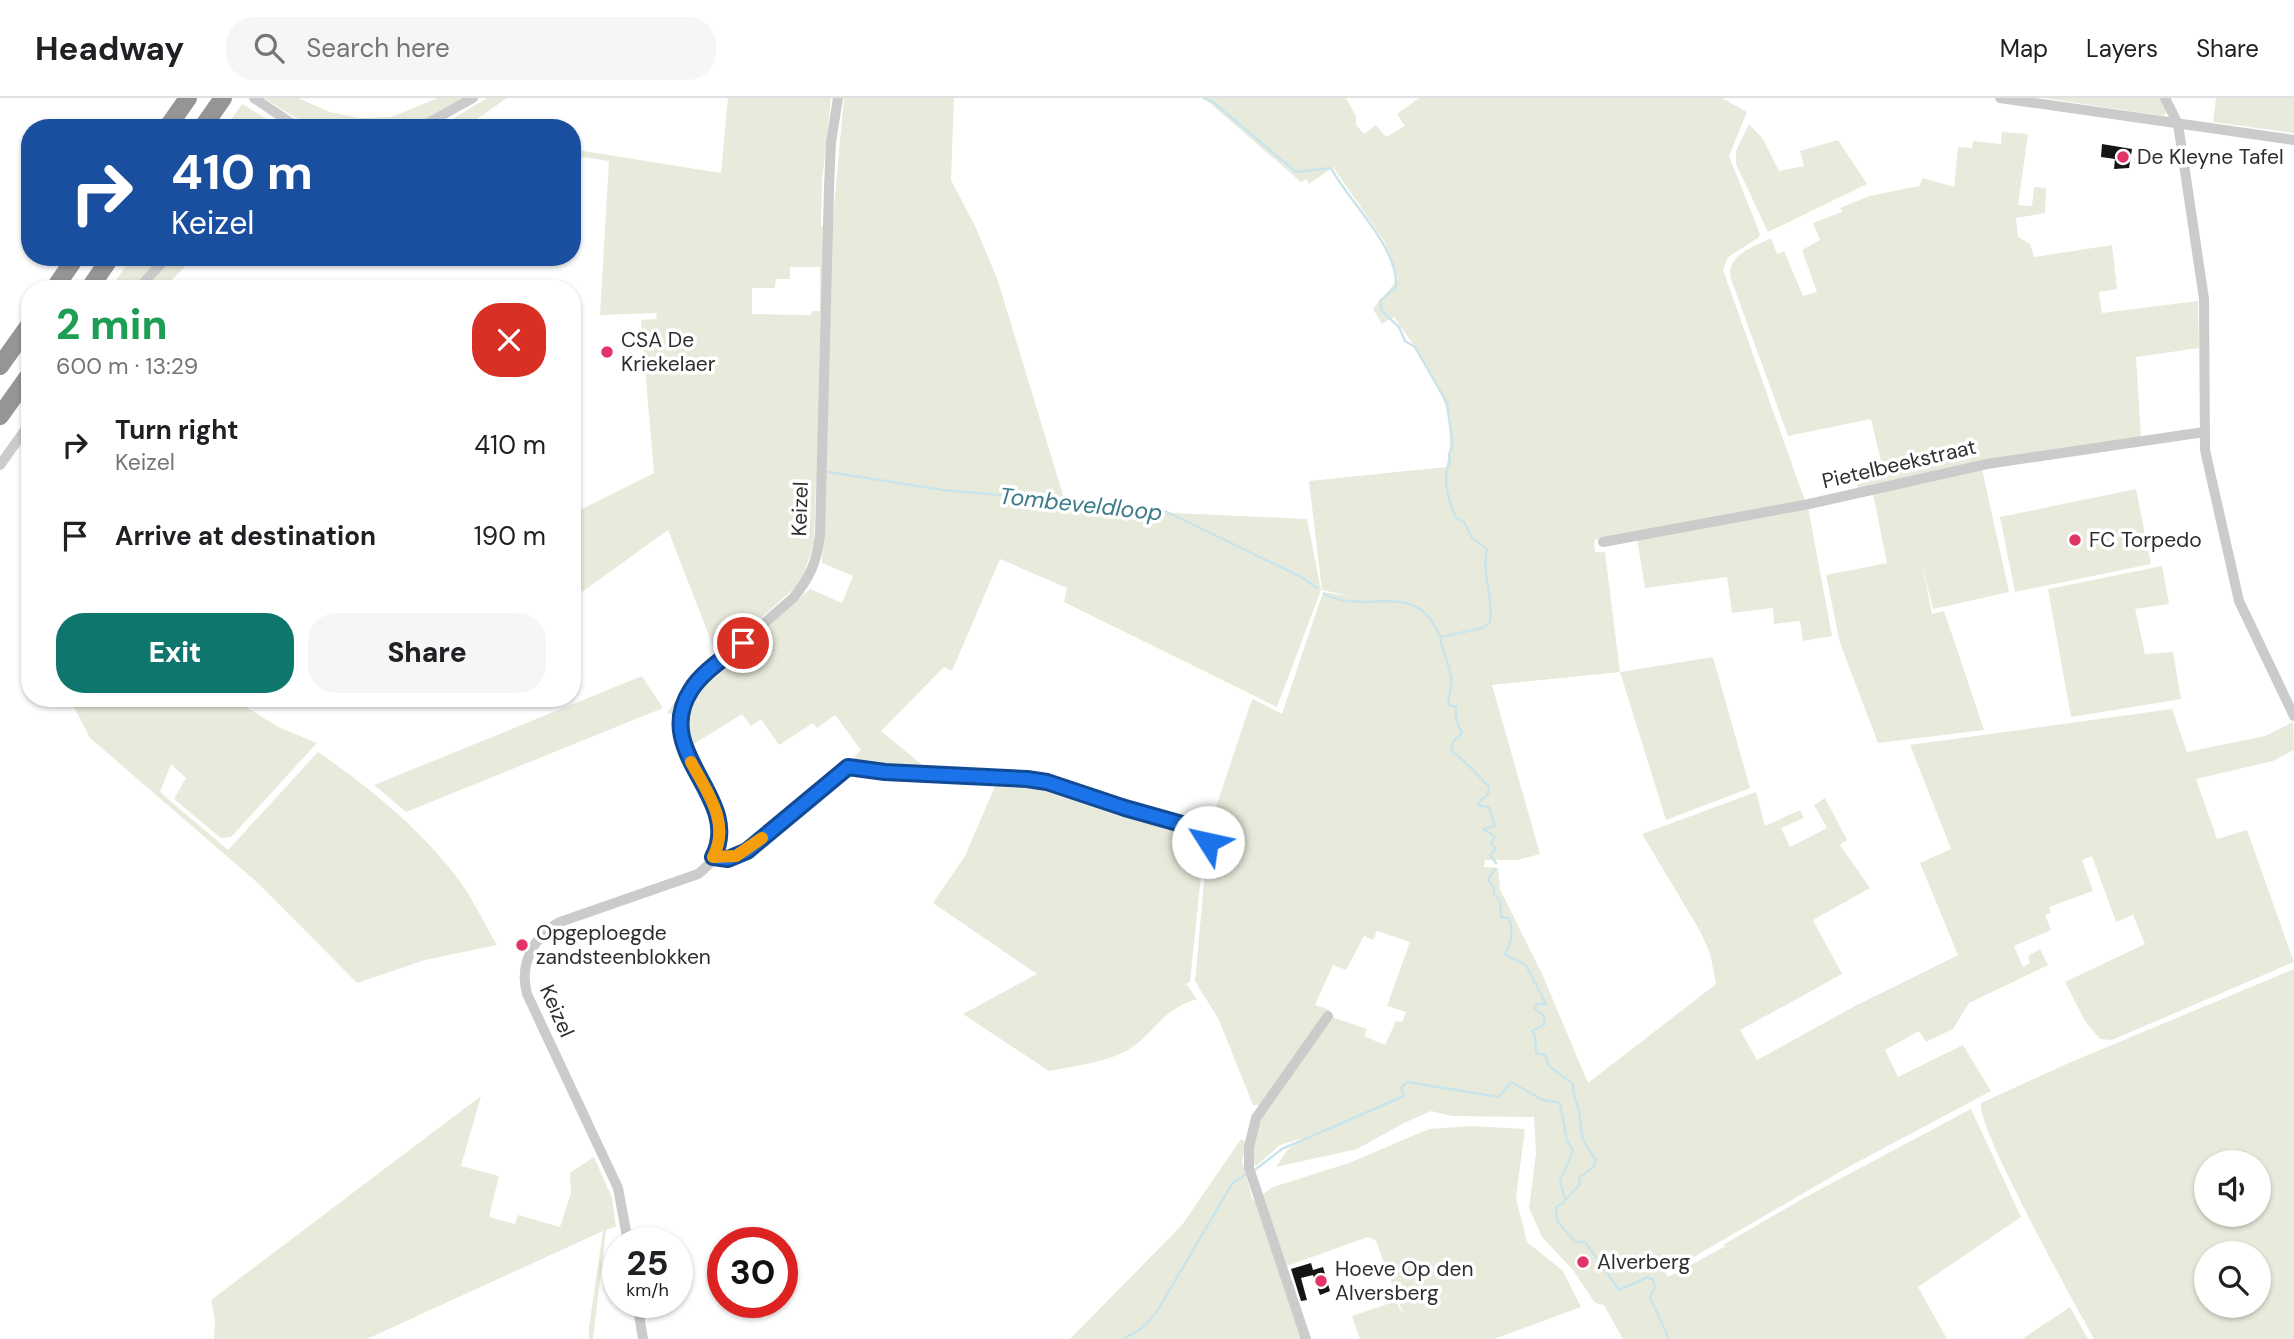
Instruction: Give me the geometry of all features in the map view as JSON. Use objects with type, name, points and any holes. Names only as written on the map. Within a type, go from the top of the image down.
[{"type":"highway","points":[[173,119],[188,98]]},
{"type":"highway","points":[[208,119],[223,98]]},
{"type":"highway","points":[[0,366],[21,337]]},
{"type":"highway","points":[[0,416],[21,387]]},
{"type":"street","points":[[254,98],[281,119]]},
{"type":"street","points":[[435,119],[472,98]]},
{"type":"street","name":"Keizel","points":[[625,1227],[618,1188],[523,981],[535,941],[551,927],[698,874],[708,866],[721,837],[719,820],[682,742],[683,712],[688,694],[696,683],[793,598],[805,584],[815,565],[820,535],[830,165],[838,98]]},
{"type":"street","points":[[2000,98],[2294,140]]},
{"type":"street","points":[[2165,98],[2178,124],[2204,299],[2205,450],[2239,601],[2294,716]]},
{"type":"street","points":[[146,280],[159,266]]},
{"type":"street","name":"Pietelbeekstraat","points":[[1603,542],[1809,504],[1987,464],[2204,432]]},
{"type":"street","points":[[0,465],[21,436]]},
{"type":"street","name":"Keizel","points":[[713,857],[728,859],[747,851],[848,767],[885,772],[1047,782],[1203,830],[1207,834],[1208,842]]},
{"type":"street","points":[[1306,1339],[1250,1168],[1249,1147],[1256,1118],[1328,1016]]},
{"type":"street","points":[[640,1318],[643,1339]]},
{"type":"shaded area","points":[[264,98],[298,98],[330,112],[359,118],[391,117],[438,98],[465,98],[429,119],[299,119]]},
{"type":"shaded area","points":[[487,98],[507,98],[477,119],[453,119]]},
{"type":"shaded area","points":[[728,98],[831,98],[822,182],[821,226],[832,228],[844,98],[954,98],[951,180],[976,228],[998,281],[1067,508],[1307,519],[1321,590],[1277,707],[1064,602],[1067,588],[1000,559],[952,671],[944,667],[881,731],[930,771],[884,769],[849,763],[861,750],[835,715],[817,728],[813,723],[779,745],[761,719],[751,726],[742,714],[689,747],[686,721],[690,705],[704,682],[810,589],[842,603],[853,576],[822,563],[826,481],[816,481],[814,544],[801,582],[695,678],[673,715],[667,713],[688,682],[717,656],[668,530],[582,592],[581,510],[654,473],[641,320],[657,319],[656,313],[600,315],[609,161],[581,157],[581,151],[721,173]],"holes":[[[790,267],[820,267],[820,311],[812,311],[811,315],[752,314],[752,288],[775,288],[776,279],[790,279]]]},
{"type":"shaded area","points":[[1204,98],[1346,98],[1356,116],[1356,125],[1364,134],[1376,125],[1386,137],[1405,126],[1397,114],[1419,98],[1722,98],[1747,112],[1729,156],[1760,234],[1728,257],[1723,270],[1805,501],[1594,540],[1595,552],[1605,552],[1620,672],[1492,685],[1540,854],[1517,860],[1485,860],[1484,867],[1498,868],[1500,889],[1543,976],[1588,1083],[1716,984],[1710,953],[1700,931],[1642,834],[1756,792],[1765,826],[1800,810],[1804,818],[1781,828],[1790,847],[1827,828],[1814,805],[1825,798],[1847,840],[1840,845],[1870,888],[1813,920],[1842,974],[1740,1030],[1757,1060],[1855,1006],[1958,955],[1920,863],[1951,849],[1910,745],[2172,709],[2187,752],[2265,736],[2293,722],[2294,750],[2273,761],[2196,779],[2217,839],[2247,830],[2294,962],[2112,1040],[2100,1039],[2085,1021],[2065,982],[2145,944],[2133,915],[2116,922],[2092,856],[2082,860],[2093,891],[2049,907],[2051,913],[2045,915],[2051,930],[2014,946],[2023,967],[2030,963],[2028,956],[2040,949],[2048,965],[1969,1003],[1953,1029],[1926,1042],[1919,1031],[1885,1050],[1898,1077],[1963,1045],[1991,1091],[1852,1165],[1666,1273],[1668,1277],[1726,1246],[1723,1245],[1802,1199],[1971,1109],[2021,1217],[1918,1287],[1947,1339],[1623,1339],[1604,1305],[1595,1303],[1573,1270],[1542,1237],[1529,1208],[1536,1153],[1534,1117],[1452,1116],[1431,1111],[1357,1149],[1276,1167],[1287,1150],[1307,1137],[1280,1145],[1256,1166],[1253,1163],[1259,1125],[1268,1106],[1293,1067],[1332,1017],[1367,1029],[1364,1036],[1385,1045],[1396,1021],[1402,1022],[1406,1012],[1387,1006],[1410,942],[1377,931],[1373,940],[1364,936],[1346,970],[1333,965],[1315,1005],[1330,1010],[1259,1105],[1253,1105],[1219,1020],[1195,981],[1209,828],[1251,702],[1253,699],[1282,714],[1323,592],[1355,597],[1322,590],[1309,481],[1446,467],[1450,445],[1445,406],[1429,369],[1394,317],[1382,324],[1373,309],[1398,279],[1385,242],[1333,167],[1309,184],[1306,179],[1301,182]]},
{"type":"shaded area","points":[[2044,98],[2162,98],[2168,111],[2163,116]]},
{"type":"shaded area","points":[[2216,98],[2294,98],[2294,133],[2213,122]]},
{"type":"shaded area","points":[[242,104],[267,119],[231,119]]},
{"type":"shaded area","points":[[1749,124],[1763,139],[1779,171],[1804,166],[1800,151],[1838,140],[1867,184],[1768,232],[1736,164],[1736,151]]},
{"type":"shaded area","points":[[2002,132],[2028,134],[2018,205],[2032,206],[2034,187],[2046,188],[2045,213],[2016,218],[2018,237],[2030,244],[2034,257],[2112,245],[2117,289],[2099,292],[2102,313],[2198,301],[2199,348],[2136,357],[2141,437],[1858,490],[1857,477],[1883,470],[1871,419],[1788,436],[1731,279],[1732,264],[1742,253],[1771,238],[1777,254],[1784,251],[1803,296],[1817,292],[1802,250],[1820,240],[1813,223],[1842,212],[1840,208],[1869,196],[1919,186],[1923,178],[1954,187],[1958,147],[1972,148],[1973,141],[2001,144]]},
{"type":"shaded area","points":[[126,266],[154,266],[141,280],[116,280]]},
{"type":"shaded area","points":[[164,266],[185,266],[172,280],[152,280]]},
{"type":"shaded area","points":[[1982,469],[2009,592],[1933,609],[1922,564],[1932,614],[1944,611],[1984,730],[1878,743],[1840,643],[1826,575],[1887,563],[1873,494]]},
{"type":"shaded area","name":"FC Torpedo","points":[[2136,489],[2151,564],[2015,592],[2000,517]]},
{"type":"shaded area","points":[[1808,507],[1832,636],[1803,641],[1800,621],[1774,624],[1773,608],[1732,613],[1727,577],[1645,588],[1637,538]]},
{"type":"shaded area","points":[[2162,566],[2169,604],[2135,609],[2145,654],[2173,652],[2181,699],[2071,717],[2048,589]]},
{"type":"shaded area","points":[[1713,657],[1750,788],[1666,820],[1620,672]]},
{"type":"shaded area","points":[[642,676],[663,708],[406,812],[374,785],[566,707],[581,707],[581,701]]},
{"type":"shaded area","points":[[74,707],[246,707],[278,727],[317,743],[231,837],[221,838],[174,799],[186,778],[171,764],[160,792],[228,850],[318,752],[374,794],[440,857],[461,883],[497,945],[425,960],[357,983],[259,884],[90,738]]},
{"type":"shaded area","points":[[998,779],[1037,783],[1196,831],[1205,837],[1190,982],[1184,985],[1187,985],[1197,999],[1174,1010],[1128,1050],[1109,1058],[1049,1071],[963,1014],[1037,974],[933,903],[965,856]]},
{"type":"shaded area","points":[[2294,969],[2294,1339],[2094,1339],[2010,1179],[1983,1118],[1981,1103],[2071,1062]]},
{"type":"shaded area","points":[[481,1096],[461,1166],[499,1176],[489,1217],[515,1224],[518,1215],[560,1227],[571,1193],[570,1173],[594,1157],[612,1198],[616,1227],[602,1227],[602,1231],[367,1339],[214,1339],[215,1321],[211,1300]]},
{"type":"shaded area","points":[[1471,1126],[1525,1129],[1516,1198],[1527,1242],[1563,1271],[1581,1307],[1494,1339],[1360,1339],[1352,1316],[1396,1301],[1404,1316],[1376,1241],[1368,1237],[1287,1266],[1279,1244],[1302,1339],[1070,1339],[1182,1225],[1241,1139],[1247,1142],[1242,1161],[1253,1201],[1273,1187],[1349,1163],[1429,1129]]},
{"type":"shaded area","points":[[602,1238],[602,1264],[593,1339],[589,1339]]},
{"type":"shaded area","points":[[2070,1307],[2088,1339],[2022,1339]]},
{"type":"building","name":"De Kleyne Tafel","points":[[2102,144],[2132,149],[2129,168],[2114,169],[2115,159],[2101,157]]},
{"type":"building","name":"Hoeve Op den Alversberg","points":[[1311,1263],[1313,1270],[1323,1267],[1330,1291],[1320,1295],[1313,1275],[1301,1278],[1307,1300],[1301,1301],[1291,1269]]},
{"type":"waterway","points":[[1204,98],[1213,102],[1296,172],[1331,168],[1390,256],[1396,287],[1380,301],[1382,311],[1399,327],[1405,341],[1415,347],[1447,403],[1453,447],[1449,454],[1447,490],[1456,518],[1464,522],[1472,538],[1487,549],[1486,567],[1491,613],[1490,622],[1483,628],[1440,637],[1451,677],[1449,705],[1456,707],[1456,720],[1462,733],[1453,742],[1451,751],[1489,787],[1488,794],[1478,803],[1480,806],[1489,807],[1495,826],[1483,829],[1495,836],[1491,844],[1496,849],[1490,855],[1496,863]]},
{"type":"waterway","name":"Tombeveldloop","points":[[828,472],[943,490],[1079,502],[1101,509],[1145,508],[1167,512],[1301,577],[1317,588]]},
{"type":"waterway","name":"Tombeveldloop","points":[[1324,594],[1341,600],[1390,601],[1418,608],[1430,619],[1440,637]]},
{"type":"waterway","points":[[1495,869],[1488,880],[1500,901],[1501,917],[1509,918],[1511,928],[1510,942],[1504,954],[1526,965],[1546,1004],[1537,1004],[1534,1008],[1544,1016],[1545,1024],[1532,1031],[1535,1035],[1536,1053],[1545,1055],[1549,1066],[1573,1084],[1582,1136],[1596,1159],[1594,1166],[1579,1178],[1580,1184],[1556,1207],[1557,1221],[1575,1242],[1585,1242],[1619,1290],[1648,1277],[1653,1280],[1655,1287],[1650,1297],[1669,1339]]},
{"type":"waterway","points":[[1256,1169],[1282,1149],[1404,1096],[1401,1088],[1407,1082],[1499,1097],[1511,1082],[1543,1100],[1560,1103],[1567,1141],[1573,1151],[1560,1181],[1565,1200]]},
{"type":"waterway","points":[[1123,1339],[1141,1329],[1156,1313],[1232,1184],[1246,1174]]},
{"type":"slow traffic","points":[[691,762],[719,820],[721,837],[713,857],[728,859],[736,856],[747,851],[762,838]]},
{"type":"place","name":"De Kleyne Tafel","points":[[2123,157]]},
{"type":"place","name":"CSA De Kriekelaer","points":[[607,352]]},
{"type":"place","name":"FC Torpedo","points":[[2075,540]]},
{"type":"place","name":"Opgeploegde zandsteenblokken","points":[[522,945]]},
{"type":"place","name":"Alverberg","points":[[1583,1262]]},
{"type":"place","name":"Hoeve Op den Alversberg","points":[[1321,1281]]},
{"type":"route","points":[[743,643],[696,683],[688,694],[680,730],[682,742],[719,820],[721,837],[713,857],[728,859],[747,851],[848,767],[885,772],[1047,782],[1203,830],[1207,834],[1208,842]]}]
